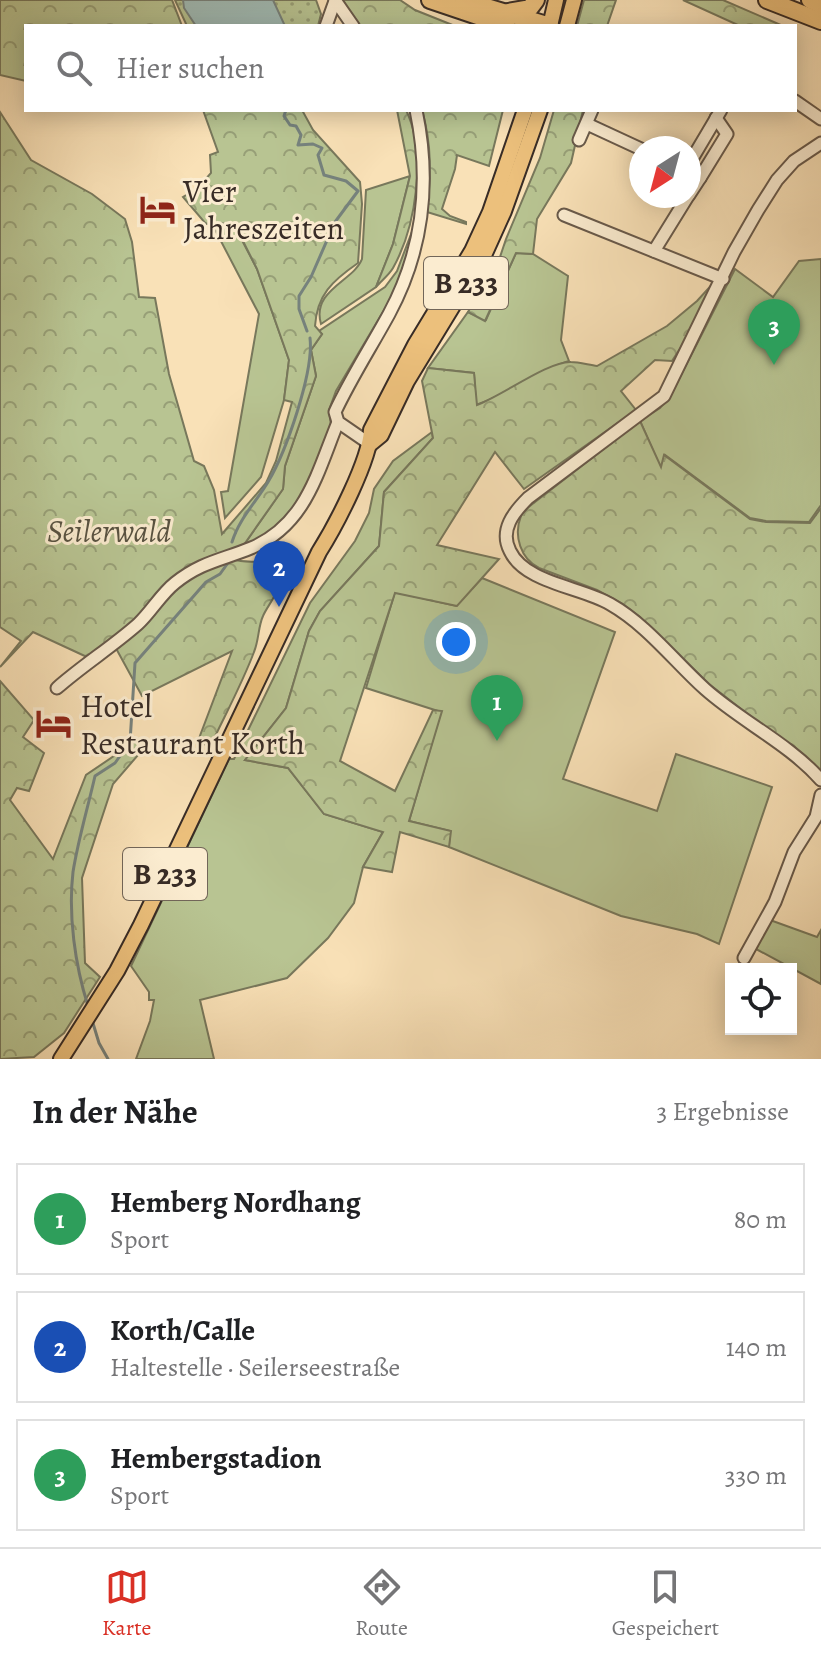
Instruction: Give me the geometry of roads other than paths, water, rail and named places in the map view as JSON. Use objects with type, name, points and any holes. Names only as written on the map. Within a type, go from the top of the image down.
[{"type":"highway","points":[[430,0],[502,22],[526,24]]},
{"type":"highway","points":[[463,0],[502,22]]},
{"type":"highway","points":[[502,22],[515,12],[530,8],[536,0]]},
{"type":"highway","points":[[767,0],[821,21]]},
{"type":"highway","points":[[810,0],[821,5]]},
{"type":"main road","points":[[550,24],[556,0]]},
{"type":"main road","points":[[568,24],[574,0]]},
{"type":"main road","name":"B 233","points":[[65,1054],[101,998],[141,925],[319,552],[338,520],[370,444],[371,430],[415,345],[472,251],[490,212],[524,112]]},
{"type":"main road","name":"B 233","points":[[370,444],[381,435],[407,381],[485,253],[504,211],[539,112]]},
{"type":"main road","points":[[49,1059],[65,1054]]},
{"type":"street","points":[[327,24],[335,0]]},
{"type":"street","points":[[335,0],[352,24]]},
{"type":"street","points":[[797,102],[821,119]]},
{"type":"street","points":[[370,444],[338,422],[335,412],[353,373],[389,314],[413,259],[422,211],[424,150],[416,112]]},
{"type":"street","points":[[579,140],[591,112]]},
{"type":"street","points":[[701,144],[719,114]]},
{"type":"street","points":[[701,166],[727,134],[719,114]]},
{"type":"street","points":[[587,124],[629,143]]},
{"type":"street","points":[[821,143],[794,161],[777,180],[734,252],[664,396],[528,498],[513,512],[506,541],[510,552],[526,570],[598,598],[630,617],[706,690],[798,757],[821,780]]},
{"type":"street","points":[[654,251],[681,208]]},
{"type":"street","points":[[564,215],[723,279]]},
{"type":"street","points":[[57,688],[142,620],[173,584],[206,562],[248,550],[275,538],[293,519],[308,494],[338,422]]},
{"type":"street","points":[[744,958],[775,902],[794,852],[816,817],[821,795]]},
{"type":"water","points":[[183,0],[273,0],[284,24],[195,24],[184,8]]},
{"type":"waterway","points":[[285,112],[284,116],[290,125],[296,126],[301,135],[298,145],[313,144],[322,148],[318,155],[324,175],[346,181],[358,191],[335,222],[311,277],[299,296],[299,309],[307,331]]},
{"type":"waterway","points":[[232,542],[243,518],[275,469],[290,432],[308,371],[310,338]]},
{"type":"waterway","points":[[88,1006],[79,974],[71,905],[73,872],[95,776],[115,763],[130,742],[135,663],[206,582],[220,574],[230,560]]},
{"type":"waterway","points":[[92,1020],[108,1059]]},
{"type":"place","name":"Vier Jahreszeiten","points":[[157,209]]},
{"type":"place","name":"Hembergstadion","points":[[774,365]]},
{"type":"place","name":"Korth/Calle","points":[[279,607]]},
{"type":"place","name":"Hotel Restaurant Korth","points":[[54,724]]},
{"type":"place","name":"Hemberg Nordhang","points":[[497,741]]},
{"type":"park label","name":"Seilerwald","points":[[109,531]]}]
